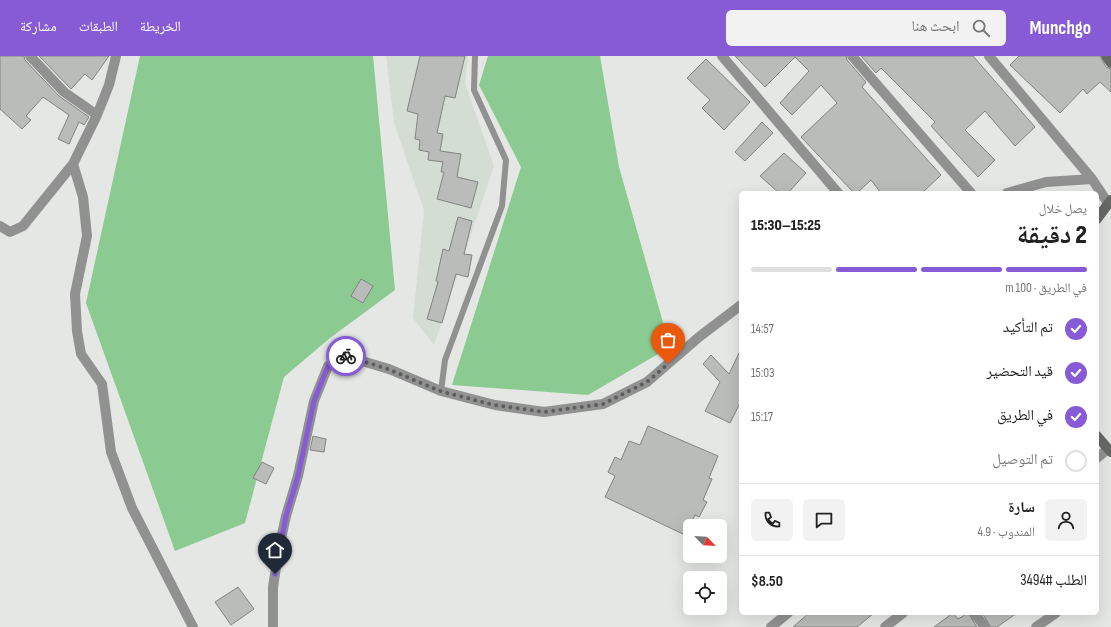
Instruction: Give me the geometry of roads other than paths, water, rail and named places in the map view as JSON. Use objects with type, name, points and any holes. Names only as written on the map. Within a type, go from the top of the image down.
[{"type":"main road","points":[[1106,56],[1111,63]]},
{"type":"main road","points":[[1099,216],[1110,202]]},
{"type":"main road","points":[[1099,438],[1109,450]]},
{"type":"street","points":[[30,56],[64,92],[97,115]]},
{"type":"street","points":[[0,226],[10,232],[23,226],[73,164],[110,85],[116,56]]},
{"type":"street","points":[[722,56],[836,191]]},
{"type":"street","points":[[852,56],[969,191]]},
{"type":"street","points":[[989,56],[1110,202]]},
{"type":"street","points":[[73,164],[82,197],[87,236],[75,294],[76,331],[81,354],[102,384],[111,452],[132,508],[193,627]]},
{"type":"street","points":[[1014,191],[1046,182],[1092,179]]},
{"type":"street","points":[[273,627],[273,587],[286,516],[298,476],[314,401],[328,366],[345,356],[388,369],[440,391],[494,405],[544,412],[603,404],[647,382],[699,337],[739,307]]},
{"type":"street","points":[[1099,457],[1109,450]]},
{"type":"street","points":[[771,627],[786,615]]},
{"type":"street","points":[[885,627],[900,615]]},
{"type":"street","points":[[976,615],[985,627]]},
{"type":"street","points":[[1036,627],[1053,615]]},
{"type":"lane","points":[[440,391],[445,360],[502,206],[506,160],[474,90],[474,56]]}]
